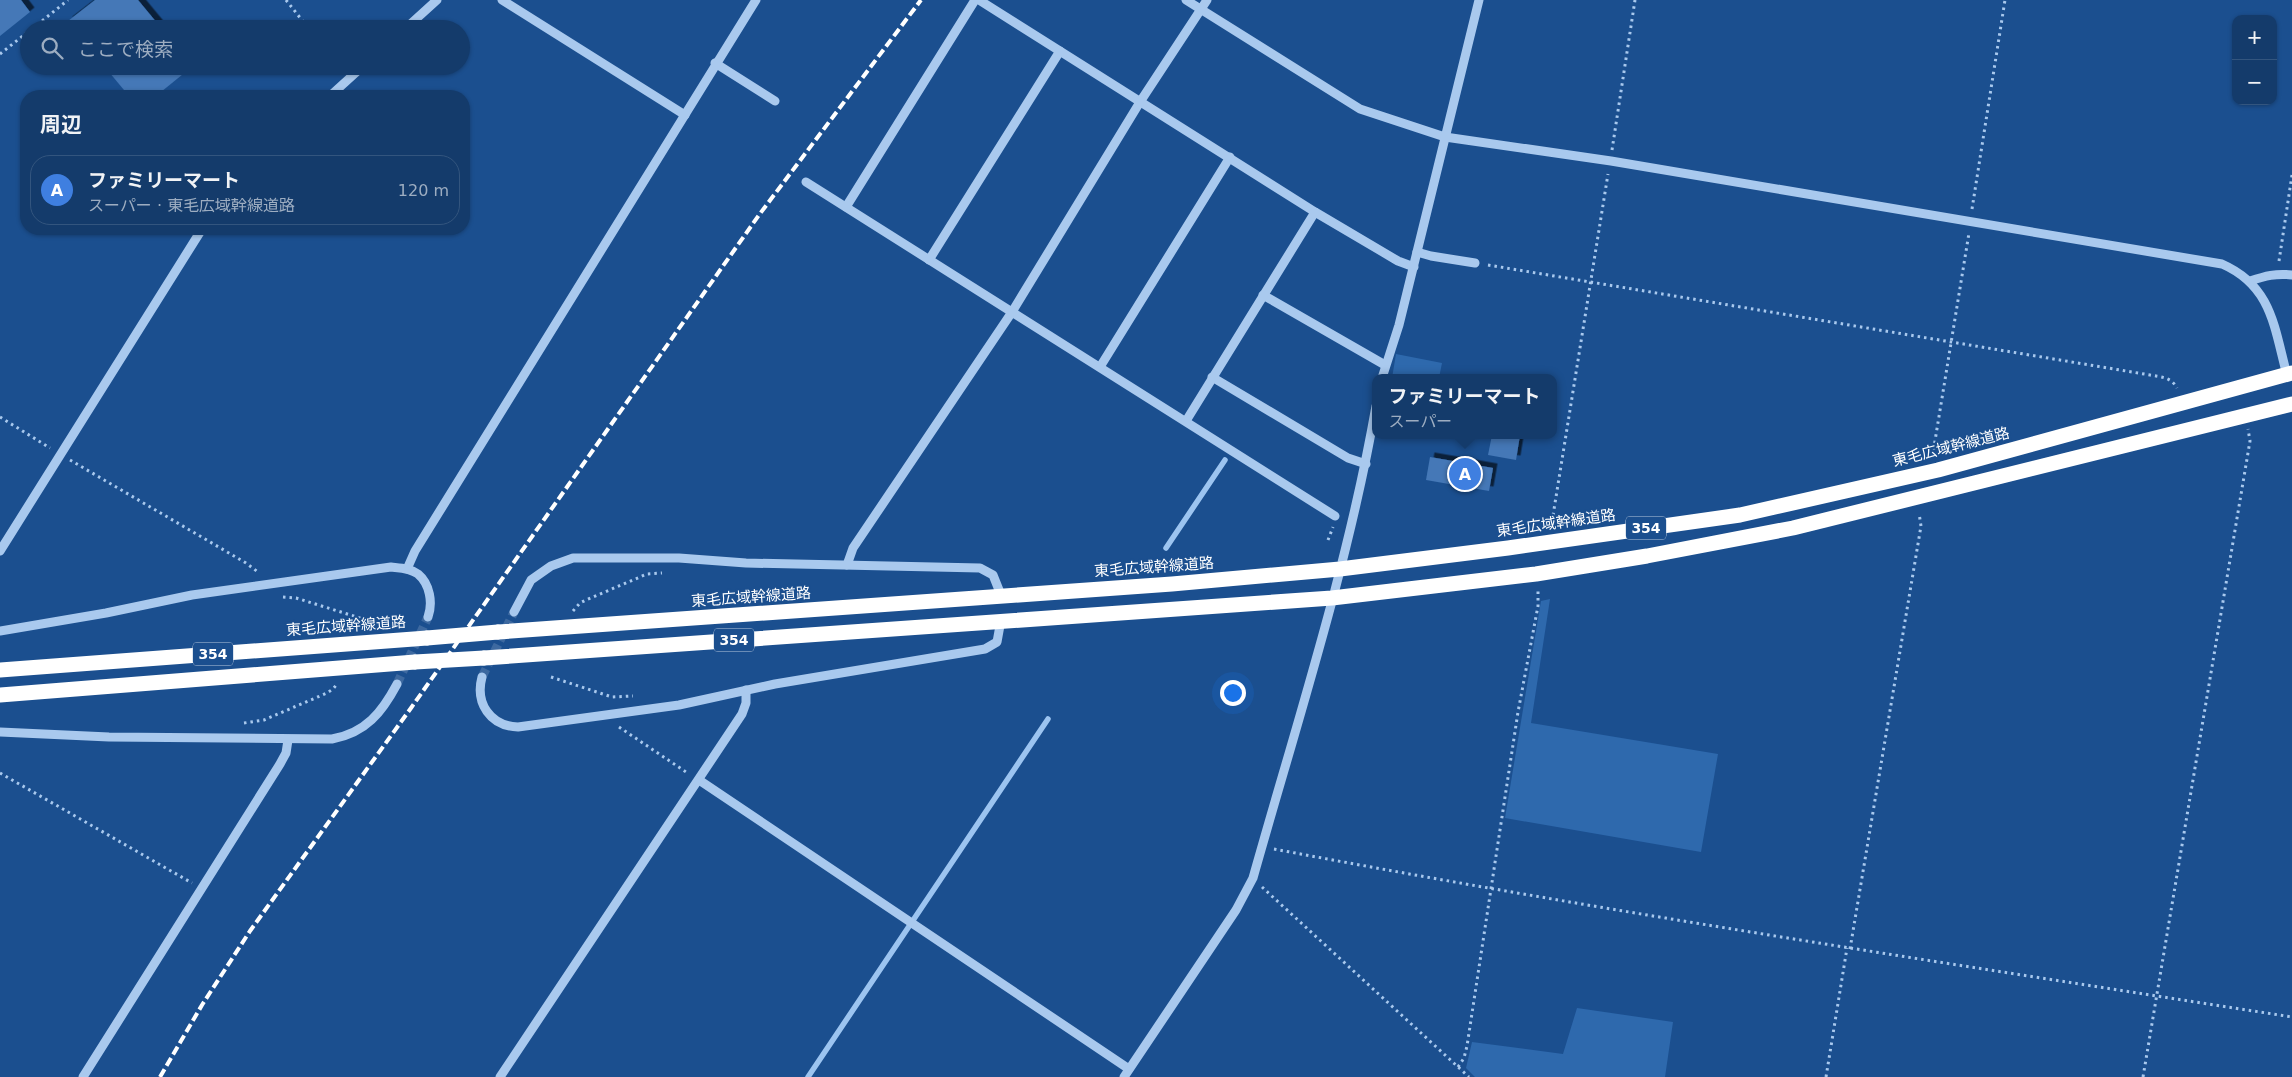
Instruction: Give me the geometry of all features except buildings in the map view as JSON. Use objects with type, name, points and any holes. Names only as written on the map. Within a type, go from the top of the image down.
[{"type":"highway","name":"東毛広域幹線道路","points":[[0,670],[1001,595],[1172,584],[1340,569],[1508,548],[1740,515],[1938,470],[2290,374]]},
{"type":"highway","name":"354","points":[[0,695],[415,662],[795,637],[1001,620],[1332,598],[1536,574],[1647,556],[1793,528],[2292,404]]},
{"type":"street","points":[[415,20],[437,0]]},
{"type":"street","points":[[502,0],[685,115]]},
{"type":"street","points":[[407,569],[420,542],[756,0]]},
{"type":"street","points":[[846,207],[975,0]]},
{"type":"street","points":[[980,0],[1315,212],[1398,261],[1414,266]]},
{"type":"street","points":[[1186,0],[1360,109],[1445,137],[1610,161],[2222,264],[2250,281],[2257,288],[2269,310],[2290,374]]},
{"type":"street","points":[[848,565],[853,548],[1012,312],[1140,102],[1207,0]]},
{"type":"street","points":[[1383,374],[1400,325],[1479,0]]},
{"type":"street","points":[[929,260],[1060,51]]},
{"type":"street","points":[[716,63],[775,101]]},
{"type":"street","points":[[337,90],[353,75]]},
{"type":"street","points":[[1100,367],[1230,157]]},
{"type":"street","points":[[806,182],[1335,516]]},
{"type":"street","points":[[1186,421],[1315,212]]},
{"type":"street","points":[[0,551],[198,235]]},
{"type":"street","points":[[1417,252],[1475,263]]},
{"type":"street","points":[[2250,281],[2265,275],[2292,275]]},
{"type":"street","points":[[1263,295],[1385,365]]},
{"type":"street","points":[[1212,377],[1348,458],[1366,464]]},
{"type":"street","points":[[699,780],[1127,1073],[1236,910],[1253,878],[1340,569],[1366,464],[1372,429]]},
{"type":"street","points":[[514,612],[530,580],[551,566],[573,558],[679,558],[746,564],[980,568],[993,575],[1001,595]]},
{"type":"street","points":[[0,631],[106,613],[192,595],[381,567],[407,569],[418,574],[425,583],[431,603],[428,617]]},
{"type":"street","points":[[482,677],[479,688],[481,702],[490,716],[504,725],[518,727],[679,705],[746,690],[985,649],[997,642],[1001,620]]},
{"type":"street","points":[[0,732],[109,738],[332,739],[353,733],[379,714],[397,684]]},
{"type":"street","points":[[500,1077],[742,714],[746,703],[746,690]]},
{"type":"street","points":[[83,1077],[280,764],[286,753],[288,740]]},
{"type":"path","points":[[43,20],[68,0]]},
{"type":"path","points":[[286,0],[302,20]]},
{"type":"path","points":[[1552,516],[1635,0]]},
{"type":"path","points":[[1936,434],[2005,0]]},
{"type":"path","points":[[0,54],[20,38]]},
{"type":"path","points":[[2280,274],[2279,258],[2292,175]]},
{"type":"path","points":[[1475,263],[2169,379],[2177,388],[2180,404]]},
{"type":"path","points":[[0,417],[246,563],[260,574],[263,584]]},
{"type":"path","points":[[2143,1077],[2250,436]]},
{"type":"path","points":[[1826,1077],[1921,526],[1920,520]]},
{"type":"path","points":[[572,612],[580,603],[595,596],[647,574],[664,573]]},
{"type":"path","points":[[1458,1067],[1464,1058],[1467,1046],[1539,595]]},
{"type":"path","points":[[275,597],[296,598],[365,620],[372,626]]},
{"type":"path","points":[[551,677],[612,697],[638,696]]},
{"type":"path","points":[[240,724],[264,720],[327,693],[333,690],[338,683]]},
{"type":"path","points":[[608,716],[615,724],[699,780]]},
{"type":"path","points":[[0,773],[201,889]]},
{"type":"path","points":[[1262,846],[1491,888],[1848,948],[2292,1017]]},
{"type":"path","points":[[1253,878],[1469,1077]]},
{"type":"shaded area","points":[[1396,354],[1442,363],[1440,374],[1393,374]]},
{"type":"shaded area","points":[[1550,599],[1531,723],[1718,754],[1701,852],[1505,818],[1541,601]]},
{"type":"shaded area","points":[[1577,1008],[1673,1022],[1665,1077],[1475,1077],[1466,1068],[1472,1042],[1563,1054]]},
{"type":"waterway","points":[[1166,548],[1225,460]]},
{"type":"waterway","points":[[808,1077],[1048,719]]},
{"type":"tunnel","points":[[482,677],[514,612]]},
{"type":"tunnel","points":[[397,684],[428,617]]},
{"type":"railway","points":[[160,1077],[202,1005],[250,931],[411,708],[759,215],[921,0]]},
{"type":"place","name":"ファミリーマート","points":[[1465,474]]}]
